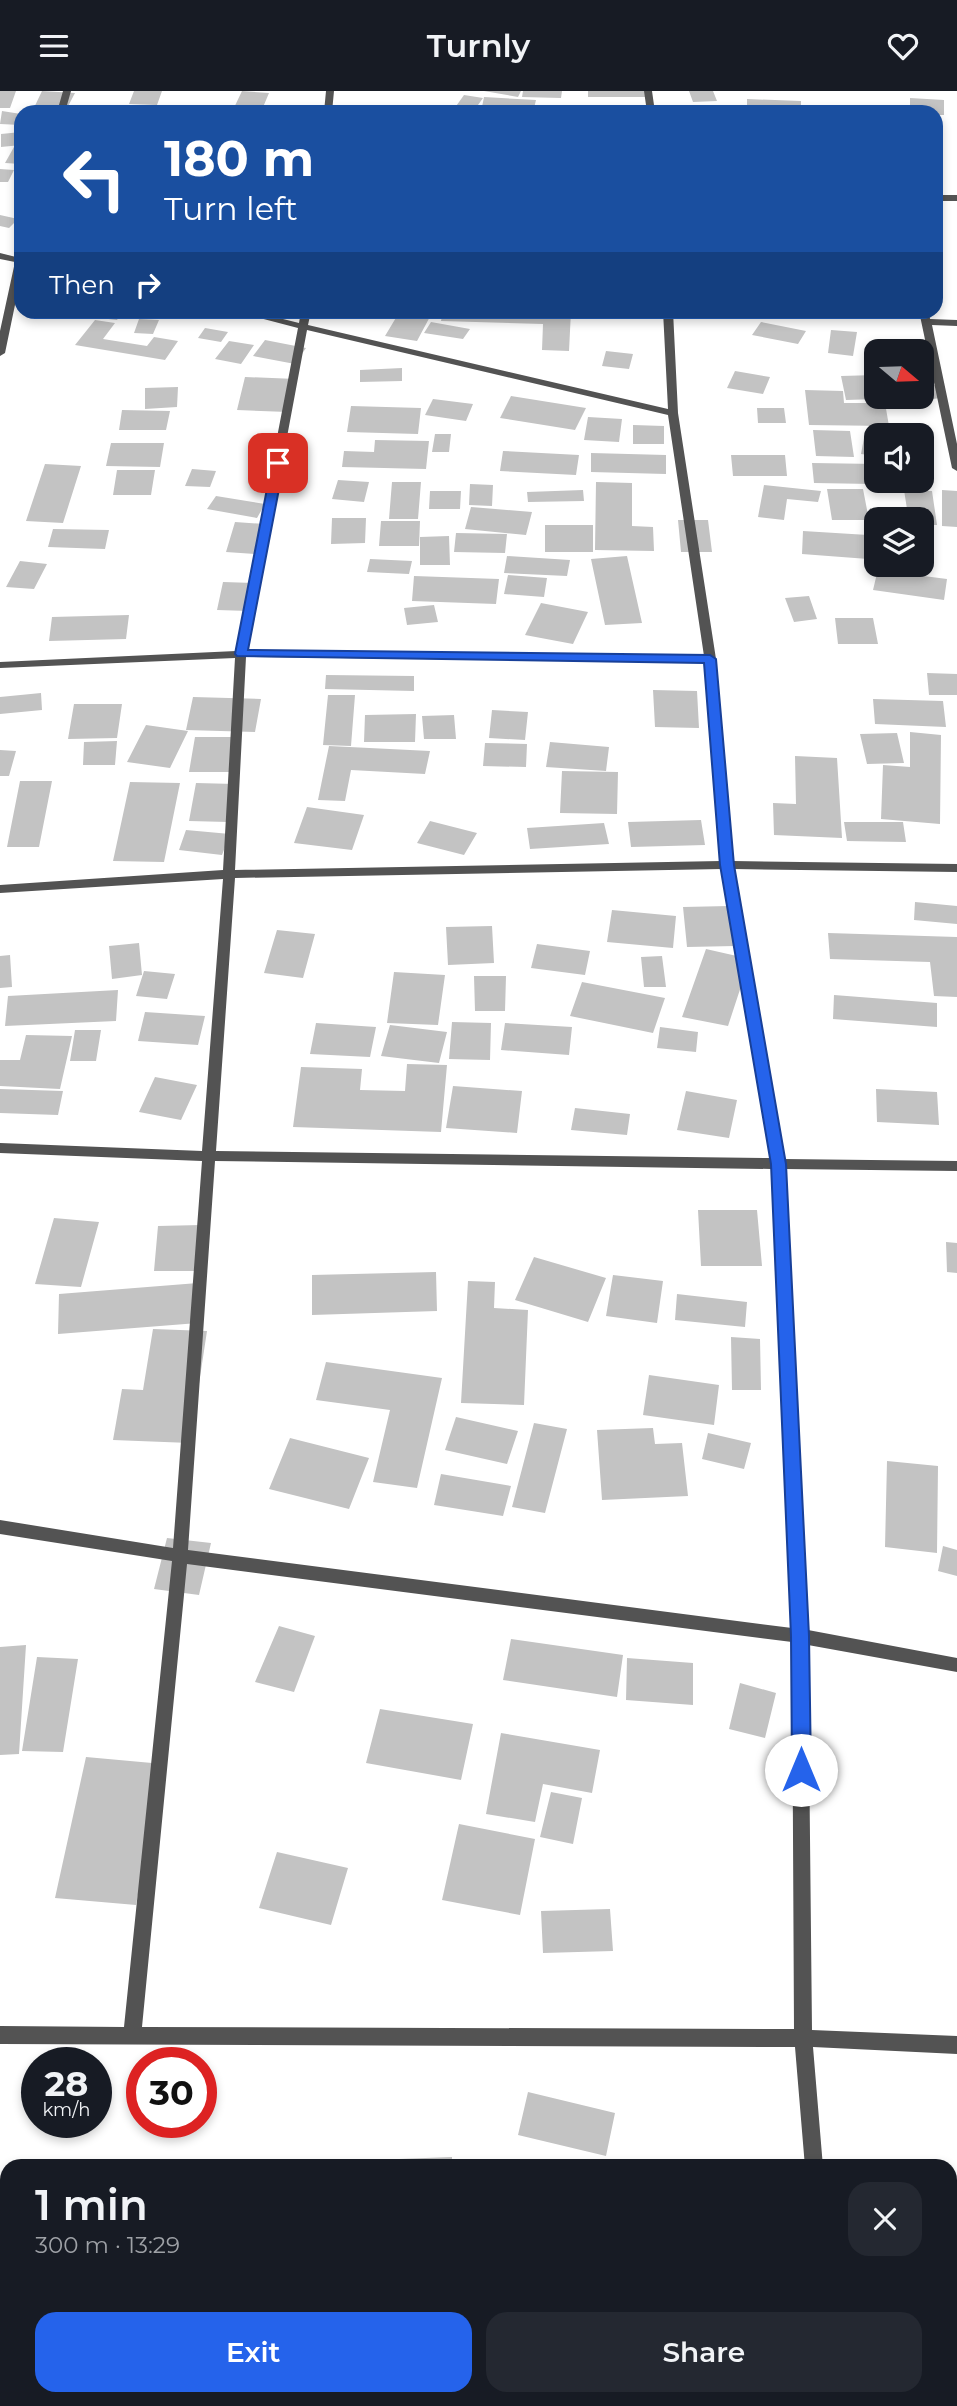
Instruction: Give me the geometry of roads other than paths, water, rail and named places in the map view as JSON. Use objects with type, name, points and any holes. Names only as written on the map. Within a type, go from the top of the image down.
[{"type":"street","points":[[0,353],[14,287]]},
{"type":"street","points":[[270,319],[673,413]]},
{"type":"street","points":[[132,2036],[180,1556],[229,874],[241,654],[305,319]]},
{"type":"street","points":[[668,319],[673,413],[710,659],[727,865],[778,1164],[800,1636],[803,2038],[813,2159]]},
{"type":"street","points":[[925,319],[957,468]]},
{"type":"street","points":[[936,319],[957,323]]},
{"type":"street","points":[[0,665],[241,654],[710,659]]},
{"type":"street","points":[[0,888],[229,874],[727,865],[957,868]]},
{"type":"street","points":[[0,1148],[208,1156],[957,1166]]},
{"type":"street","points":[[0,1528],[180,1556],[800,1636],[957,1665]]},
{"type":"street","points":[[0,2035],[803,2038],[957,2045]]}]
